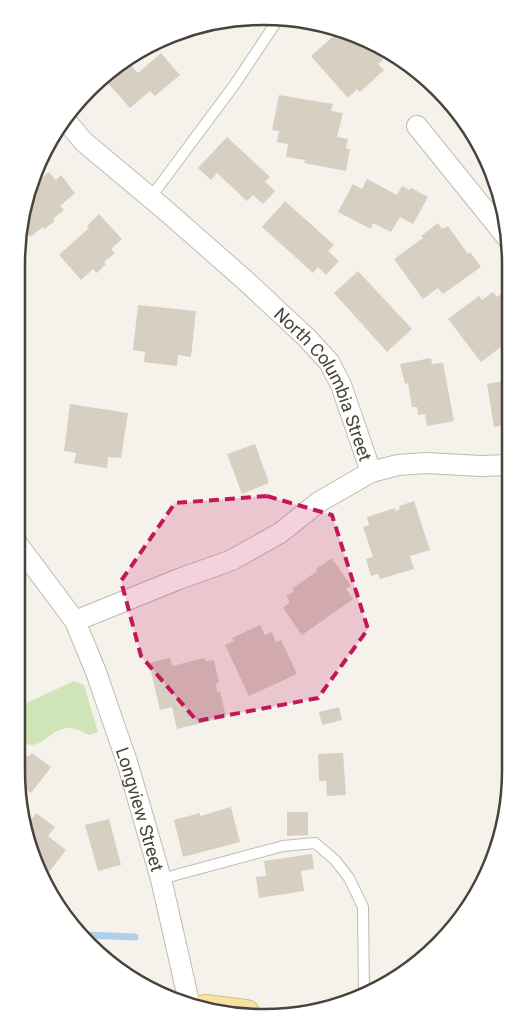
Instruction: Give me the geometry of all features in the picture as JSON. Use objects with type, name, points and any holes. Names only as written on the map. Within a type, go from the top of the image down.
[{"type":"street","name":"North Columbia Street","points":[[69,125],[84,142],[151,197],[246,281],[307,338],[329,362],[341,385],[370,472],[319,502],[280,533],[232,560],[179,579],[75,622]]},
{"type":"street","points":[[418,126],[499,228]]},
{"type":"street","points":[[370,472],[398,465],[426,463],[502,465]]},
{"type":"street","name":"Longview Street","points":[[25,554],[75,622],[110,710],[161,879],[188,996]]},
{"type":"lane","points":[[151,197],[235,84],[274,26]]},
{"type":"lane","points":[[161,879],[283,846],[315,843],[335,860],[349,878],[363,907],[364,987]]},
{"type":"highlighted area","points":[[267,496],[332,515],[368,629],[318,698],[197,721],[141,656],[121,581],[175,503]]},
{"type":"green space","points":[[74,681],[84,685],[98,732],[89,735],[76,729],[66,728],[56,731],[37,744],[26,744],[25,704]]},
{"type":"building","points":[[334,36],[355,43],[379,55],[383,60],[378,64],[384,70],[360,92],[357,89],[348,98],[311,56]]},
{"type":"building","points":[[161,53],[180,75],[155,96],[150,91],[130,108],[108,83],[131,65],[138,73]]},
{"type":"building","points":[[279,95],[333,104],[331,111],[343,113],[337,137],[348,139],[346,149],[350,149],[346,171],[304,163],[305,160],[286,157],[288,144],[277,142],[279,131],[272,130]]},
{"type":"building","points":[[227,137],[270,177],[265,182],[275,191],[263,204],[253,195],[247,201],[217,173],[211,180],[198,168]]},
{"type":"building","points":[[49,172],[56,180],[61,175],[75,193],[60,206],[64,210],[53,219],[55,221],[30,237],[27,232],[33,202],[41,179]]},
{"type":"building","points":[[367,179],[397,195],[402,186],[409,190],[411,188],[428,197],[413,224],[400,217],[391,232],[373,223],[371,229],[338,212],[353,184],[362,189]]},
{"type":"building","points":[[285,201],[334,245],[328,251],[339,261],[326,275],[318,267],[313,273],[262,227]]},
{"type":"building","points":[[99,214],[122,239],[111,249],[115,253],[104,262],[106,264],[97,273],[93,269],[81,280],[59,255],[89,228],[87,226]]},
{"type":"building","points":[[438,223],[442,229],[448,226],[468,254],[470,252],[481,267],[443,294],[438,288],[423,299],[394,259],[423,238],[421,236]]},
{"type":"building","points":[[358,271],[412,329],[387,352],[334,293]]},
{"type":"building","points":[[493,292],[497,297],[502,294],[502,346],[481,362],[448,319],[479,296],[482,300]]},
{"type":"building","points":[[138,305],[196,311],[191,357],[178,355],[177,366],[144,362],[145,352],[133,350]]},
{"type":"building","points":[[431,358],[432,364],[443,363],[454,421],[427,426],[425,414],[418,415],[417,407],[412,407],[408,383],[405,384],[400,364]]},
{"type":"building","points":[[502,381],[502,425],[494,427],[487,384]]},
{"type":"building","points":[[70,404],[128,413],[121,458],[108,457],[107,468],[74,463],[76,453],[64,451]]},
{"type":"building","points":[[255,444],[269,483],[242,494],[227,454]]},
{"type":"building","points":[[414,501],[430,550],[410,556],[414,569],[380,579],[378,574],[371,576],[366,559],[373,557],[363,527],[369,525],[367,517],[395,508],[395,511],[400,509],[399,506]]},
{"type":"building","points":[[332,558],[351,586],[346,589],[353,599],[302,635],[283,608],[290,602],[286,596],[294,591],[292,589],[317,571],[316,569]]},
{"type":"building","points":[[260,625],[265,635],[272,632],[276,642],[281,640],[297,674],[249,696],[225,645],[234,641],[232,638]]},
{"type":"building","points":[[170,658],[172,666],[205,658],[205,661],[214,660],[219,682],[216,683],[217,692],[220,691],[226,717],[177,729],[172,707],[160,710],[149,663]]},
{"type":"building","points":[[339,707],[342,720],[322,725],[319,712]]},
{"type":"building","points":[[32,753],[51,767],[31,793],[26,790],[25,755],[28,757]]},
{"type":"building","points":[[343,753],[346,795],[327,796],[326,781],[319,781],[318,754]]},
{"type":"building","points":[[231,807],[240,842],[183,857],[174,820],[200,813],[200,816]]},
{"type":"building","points":[[287,812],[308,812],[308,835],[287,836]]},
{"type":"building","points":[[36,813],[55,827],[48,836],[66,850],[48,873],[43,862],[31,820]]},
{"type":"building","points":[[109,819],[121,865],[98,871],[85,825]]},
{"type":"building","points":[[312,854],[314,869],[301,871],[304,891],[259,898],[256,877],[266,876],[264,861]]},
{"type":"waterway","points":[[91,935],[135,937]]}]
